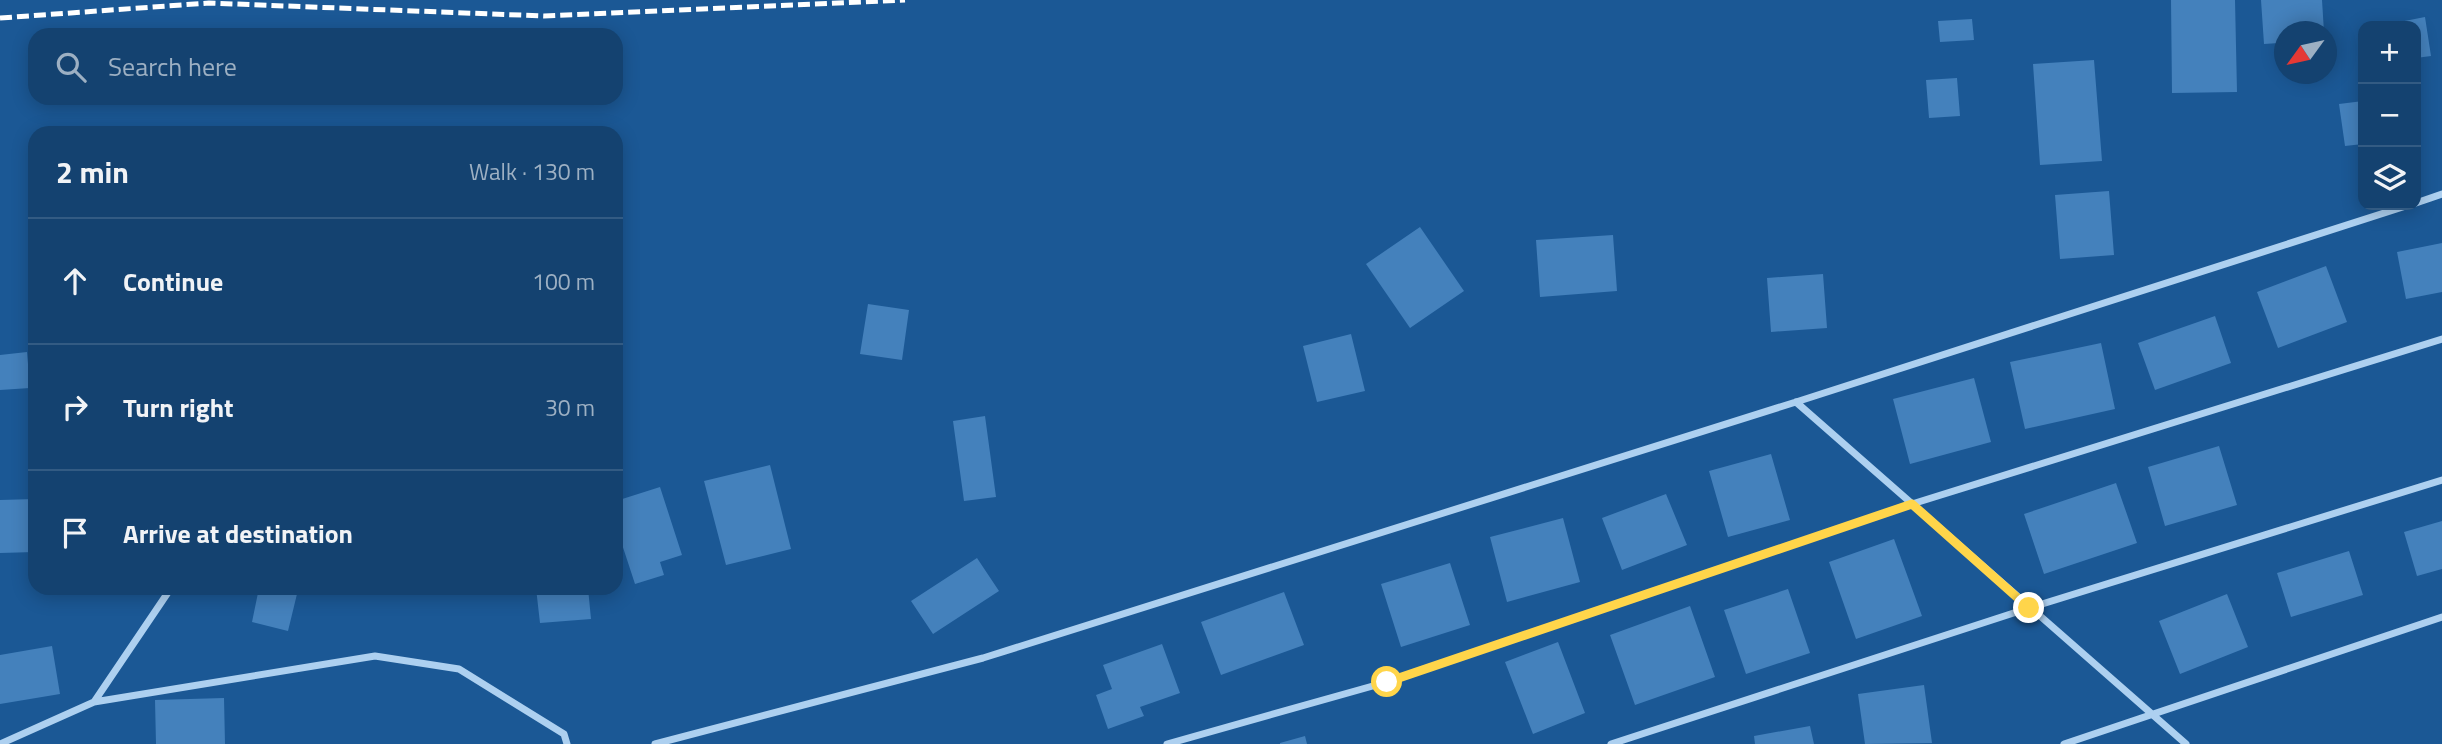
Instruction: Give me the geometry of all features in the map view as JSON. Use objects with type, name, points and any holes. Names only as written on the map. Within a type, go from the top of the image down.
[{"type":"street","points":[[2421,201],[2442,194]]},
{"type":"street","points":[[655,744],[984,658],[2393,210]]},
{"type":"street","points":[[1167,744],[1387,682],[1912,504],[2442,339]]},
{"type":"street","points":[[1796,402],[2186,744]]},
{"type":"street","points":[[1611,744],[2029,608],[2442,480]]},
{"type":"street","points":[[94,702],[166,595]]},
{"type":"street","points":[[2064,744],[2442,617]]},
{"type":"street","points":[[0,744],[94,702],[375,656],[459,669],[564,734],[568,744]]},
{"type":"building","points":[[2171,0],[2235,0],[2237,92],[2172,93]]},
{"type":"building","points":[[2261,0],[2322,0],[2323,21],[2274,21],[2274,43],[2264,44]]},
{"type":"building","points":[[2425,17],[2431,56],[2421,57],[2421,21],[2405,21]]},
{"type":"building","points":[[1972,19],[1974,40],[1940,42],[1938,21]]},
{"type":"building","points":[[2094,60],[2102,161],[2040,165],[2033,64]]},
{"type":"building","points":[[1957,78],[1960,116],[1929,118],[1926,80]]},
{"type":"building","points":[[2358,102],[2358,145],[2345,146],[2339,104]]},
{"type":"building","points":[[2109,191],[2114,255],[2060,259],[2055,195]]},
{"type":"building","points":[[1420,227],[1464,291],[1410,328],[1366,264]]},
{"type":"building","points":[[1613,235],[1617,291],[1540,297],[1536,240]]},
{"type":"building","points":[[2442,243],[2442,292],[2406,299],[2397,252]]},
{"type":"building","points":[[2326,266],[2347,322],[2278,348],[2257,292]]},
{"type":"building","points":[[1823,274],[1827,328],[1771,332],[1767,278]]},
{"type":"building","points":[[868,304],[909,310],[902,360],[860,354]]},
{"type":"building","points":[[2215,316],[2231,363],[2155,390],[2138,343]]},
{"type":"building","points":[[1351,334],[1365,391],[1317,402],[1303,346]]},
{"type":"building","points":[[2101,343],[2115,409],[2025,429],[2010,362]]},
{"type":"building","points":[[27,352],[28,388],[0,390],[0,355]]},
{"type":"building","points":[[1974,378],[1991,442],[1910,464],[1893,399]]},
{"type":"building","points":[[985,416],[996,497],[964,501],[953,421]]},
{"type":"building","points":[[2219,446],[2237,505],[2165,526],[2148,467]]},
{"type":"building","points":[[1771,454],[1790,520],[1728,537],[1709,471]]},
{"type":"building","points":[[770,465],[791,549],[726,565],[704,481]]},
{"type":"building","points":[[2116,483],[2137,543],[2044,574],[2024,514]]},
{"type":"building","points":[[660,487],[682,555],[660,562],[664,575],[635,584],[623,547],[623,499]]},
{"type":"building","points":[[1666,494],[1687,545],[1622,570],[1602,518]]},
{"type":"building","points":[[28,499],[28,552],[0,553],[0,500]]},
{"type":"building","points":[[1563,518],[1580,582],[1507,602],[1490,537]]},
{"type":"building","points":[[2442,521],[2442,569],[2417,576],[2404,532]]},
{"type":"building","points":[[1894,539],[1922,616],[1856,639],[1829,562]]},
{"type":"building","points":[[2349,551],[2363,595],[2291,617],[2277,573]]},
{"type":"building","points":[[977,558],[999,591],[933,634],[911,601]]},
{"type":"building","points":[[1450,563],[1470,625],[1401,647],[1381,584]]},
{"type":"building","points":[[1788,589],[1810,653],[1746,674],[1724,610]]},
{"type":"building","points":[[1284,592],[1304,645],[1221,675],[1201,622]]},
{"type":"building","points":[[2227,594],[2248,647],[2180,674],[2159,621]]},
{"type":"building","points":[[258,595],[297,595],[288,631],[252,622]]},
{"type":"building","points":[[537,595],[589,595],[591,619],[540,623]]},
{"type":"building","points":[[1690,606],[1715,677],[1635,705],[1610,635]]},
{"type":"building","points":[[1558,642],[1585,713],[1533,734],[1505,662]]},
{"type":"building","points":[[1162,644],[1180,693],[1140,707],[1144,716],[1108,729],[1096,695],[1112,689],[1103,665]]},
{"type":"building","points":[[52,646],[60,694],[0,704],[0,655]]},
{"type":"building","points":[[1924,685],[1932,743],[1865,744],[1858,694]]},
{"type":"building","points":[[224,698],[225,744],[156,744],[155,700]]},
{"type":"building","points":[[1810,726],[1814,744],[1755,744],[1754,736]]},
{"type":"building","points":[[1305,736],[1307,744],[1280,744],[1280,743]]},
{"type":"railway","points":[[0,18],[209,3],[544,16],[905,0]]},
{"type":"route","points":[[1387,682],[1912,504],[2029,608]]}]
